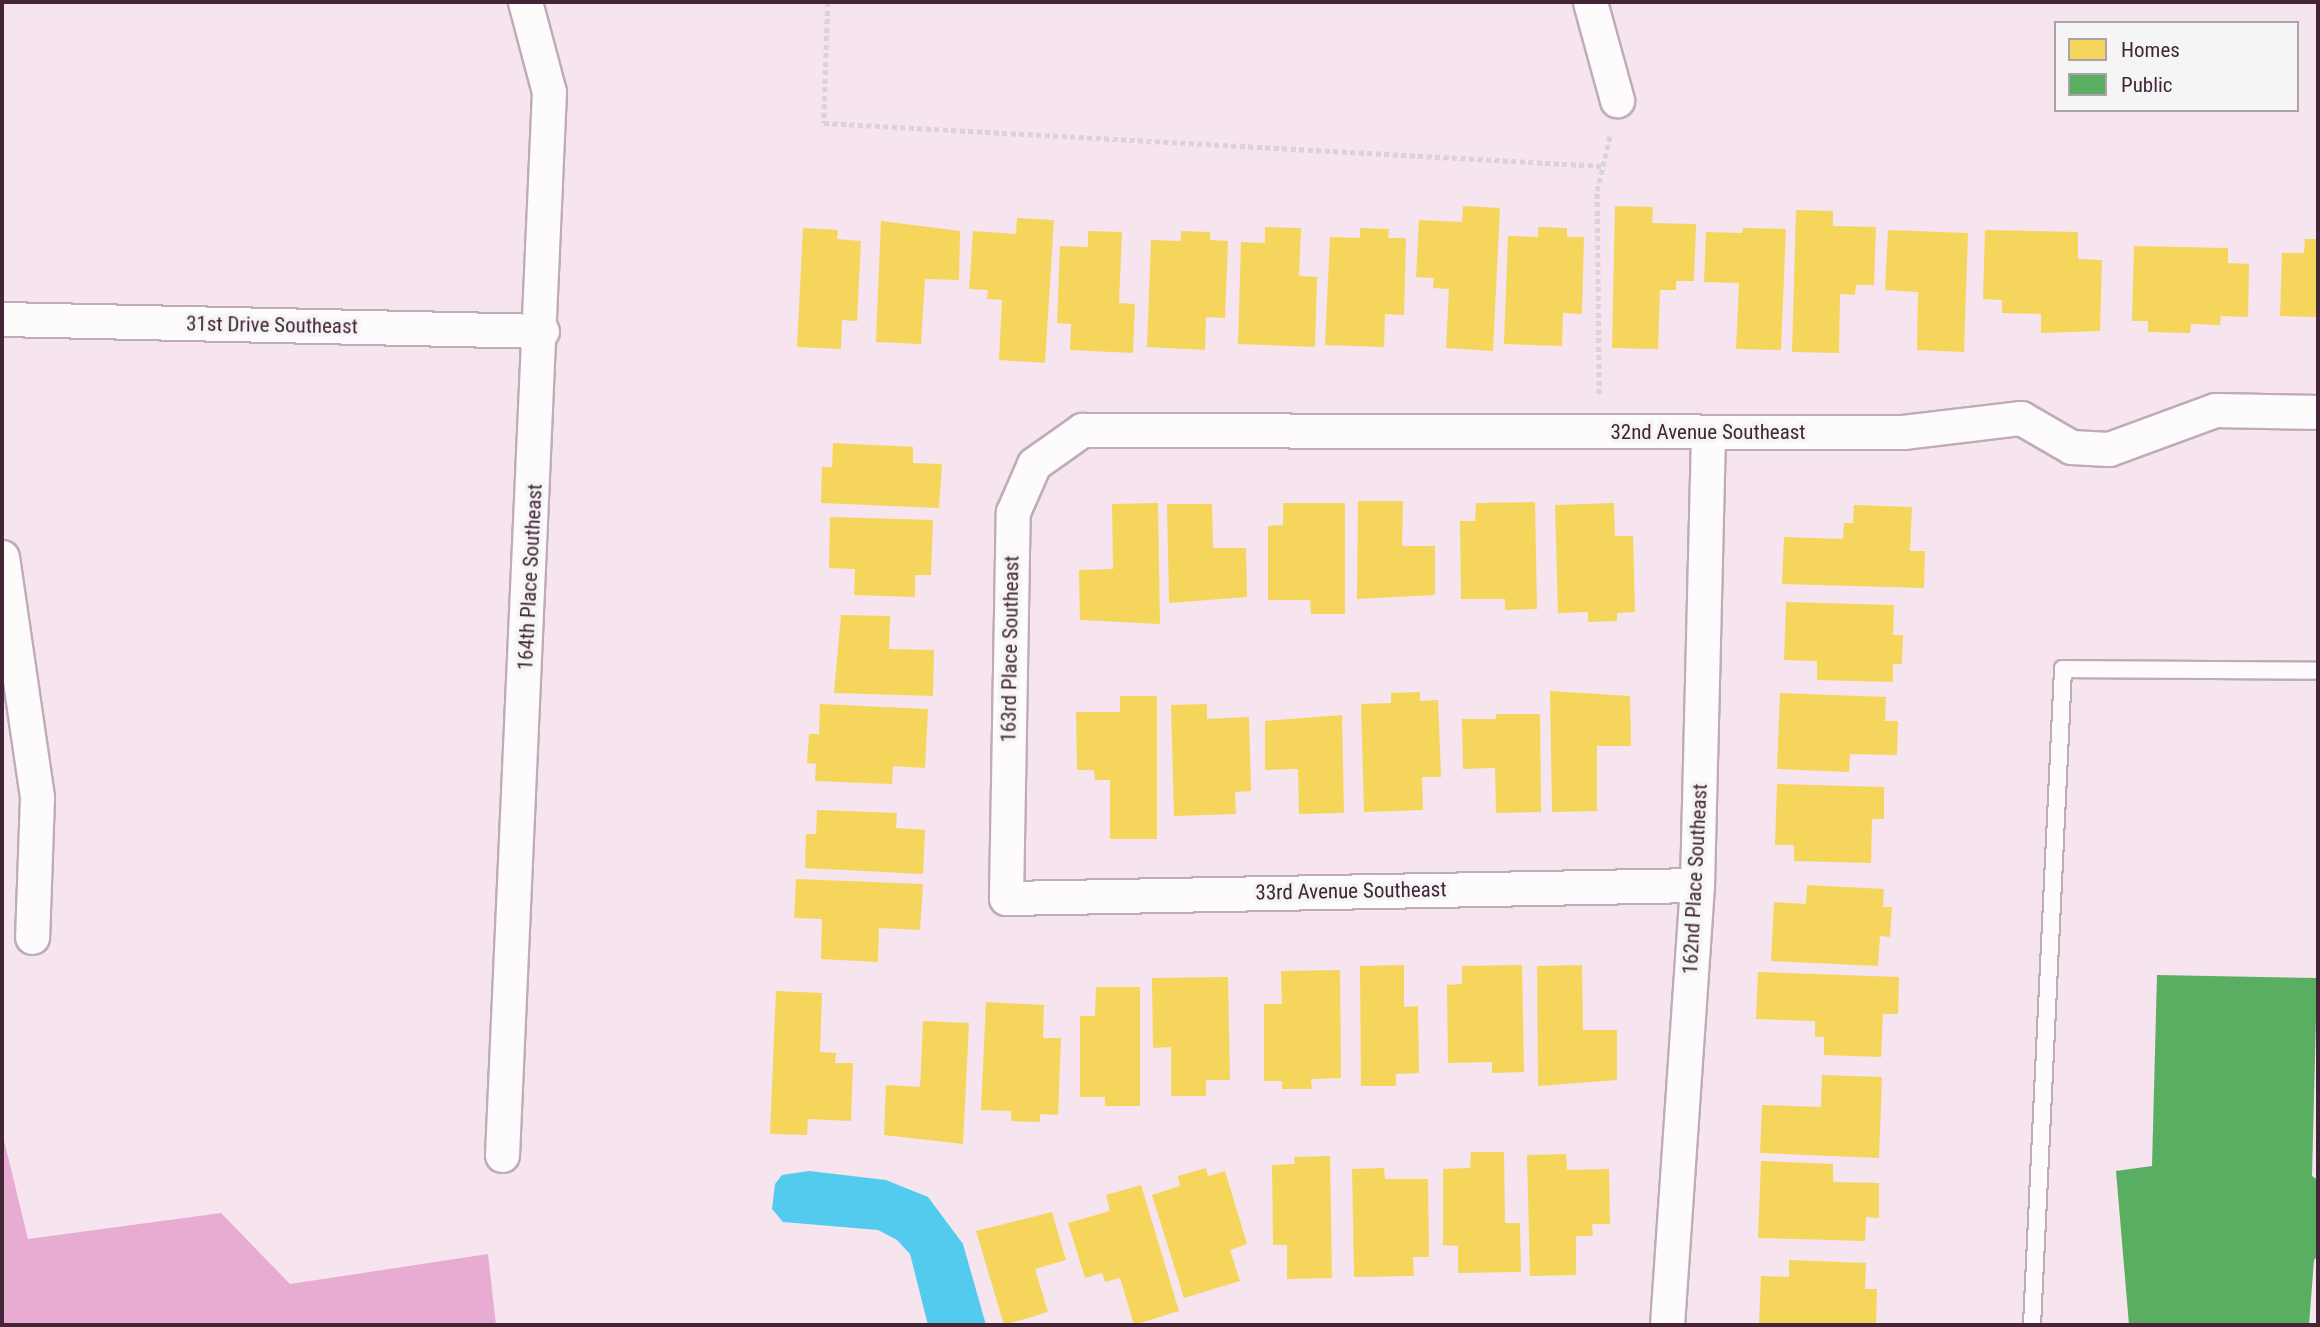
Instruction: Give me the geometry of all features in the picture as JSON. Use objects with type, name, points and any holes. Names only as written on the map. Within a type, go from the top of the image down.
[{"type":"street","name":"164th Place Southeast","points":[[502,1155],[542,331],[549,92],[525,2]]},
{"type":"street","points":[[1590,2],[1617,100]]},
{"type":"street","name":"31st Drive Southeast","points":[[2,319],[542,331]]},
{"type":"street","name":"32nd Avenue Southeast","points":[[1082,430],[1903,432],[2021,418],[2071,447],[2109,449],[2215,410],[2318,412]]},
{"type":"street","name":"163rd Place Southeast","points":[[1006,898],[1013,512],[1034,464],[1082,430]]},
{"type":"street","name":"162nd Place Southeast","points":[[1667,1325],[1697,885],[1708,432]]},
{"type":"street","points":[[2,557],[37,797],[32,937]]},
{"type":"street","name":"33rd Avenue Southeast","points":[[1006,898],[1697,885]]},
{"type":"lane","points":[[2032,1325],[2063,669],[2318,671]]},
{"type":"path","points":[[828,2],[824,123],[1603,166]]},
{"type":"path","points":[[1599,432],[1597,191],[1617,100]]},
{"type":"shaded area","points":[[2,1132],[28,1239],[221,1213],[290,1284],[488,1254],[496,1325],[2,1325]]},
{"type":"water","points":[[809,1171],[886,1180],[928,1197],[963,1244],[986,1325],[928,1325],[910,1254],[897,1240],[878,1230],[783,1222],[772,1209],[775,1184],[782,1175]]},
{"type":"building: Homes","points":[[1463,206],[1500,208],[1493,351],[1446,348],[1449,289],[1433,288],[1434,278],[1416,277],[1419,220],[1462,222]]},
{"type":"building: Homes","points":[[1615,206],[1653,207],[1652,223],[1696,224],[1694,281],[1676,281],[1676,290],[1660,290],[1658,349],[1612,348]]},
{"type":"building: Homes","points":[[1796,210],[1833,211],[1833,226],[1876,227],[1874,285],[1856,285],[1855,295],[1840,294],[1839,353],[1792,352]]},
{"type":"building: Homes","points":[[1017,218],[1054,220],[1045,363],[999,360],[1002,300],[987,299],[988,290],[969,289],[973,231],[1016,234]]},
{"type":"building: Homes","points":[[881,221],[960,231],[959,280],[925,279],[921,344],[876,342]]},
{"type":"building: Homes","points":[[1265,227],[1301,228],[1299,276],[1317,277],[1315,347],[1238,344],[1241,242],[1265,243]]},
{"type":"building: Homes","points":[[1538,227],[1567,228],[1567,237],[1584,237],[1582,314],[1563,313],[1562,346],[1504,344],[1508,236],[1538,237]]},
{"type":"building: Homes","points":[[803,228],[838,230],[837,239],[861,241],[857,321],[842,320],[841,349],[797,347]]},
{"type":"building: Homes","points":[[1360,228],[1389,229],[1388,238],[1406,238],[1404,315],[1385,314],[1384,347],[1325,345],[1330,237],[1360,238]]},
{"type":"building: Homes","points":[[1743,228],[1786,229],[1781,350],[1736,349],[1739,283],[1704,282],[1706,232],[1742,233]]},
{"type":"building: Homes","points":[[1888,230],[1968,233],[1964,352],[1917,350],[1918,292],[1885,290]]},
{"type":"building: Homes","points":[[1985,230],[2078,232],[2078,259],[2102,260],[2100,331],[2041,333],[2041,314],[2002,313],[2002,300],[1983,299]]},
{"type":"building: Homes","points":[[1088,231],[1122,232],[1119,303],[1135,304],[1133,353],[1070,350],[1071,324],[1057,323],[1060,246],[1088,247]]},
{"type":"building: Homes","points":[[1181,231],[1210,232],[1210,240],[1228,241],[1225,318],[1206,317],[1205,350],[1147,347],[1151,240],[1181,241]]},
{"type":"building: Homes","points":[[2305,239],[2318,239],[2318,317],[2280,316],[2282,253],[2304,253]]},
{"type":"building: Homes","points":[[2134,246],[2228,248],[2228,263],[2249,264],[2248,317],[2221,316],[2220,325],[2191,324],[2190,333],[2148,332],[2148,321],[2132,321]]},
{"type":"building: Homes","points":[[833,443],[913,447],[913,463],[942,464],[939,508],[821,503],[822,467],[832,467]]},
{"type":"building: Homes","points":[[1358,501],[1403,501],[1402,546],[1435,546],[1435,595],[1357,599]]},
{"type":"building: Homes","points":[[1535,502],[1537,609],[1505,610],[1505,599],[1461,599],[1460,521],[1475,521],[1476,503]]},
{"type":"building: Homes","points":[[1158,503],[1160,624],[1080,620],[1079,570],[1113,569],[1112,504]]},
{"type":"building: Homes","points":[[1283,503],[1345,503],[1345,614],[1311,614],[1310,600],[1268,600],[1268,526],[1283,525]]},
{"type":"building: Homes","points":[[1614,503],[1615,536],[1633,536],[1635,612],[1617,613],[1617,621],[1588,622],[1588,612],[1558,613],[1555,505]]},
{"type":"building: Homes","points":[[1167,504],[1212,504],[1213,548],[1246,548],[1247,597],[1169,603]]},
{"type":"building: Homes","points":[[1854,505],[1912,507],[1910,551],[1925,551],[1924,588],[1782,584],[1784,537],[1843,539],[1844,523],[1853,523]]},
{"type":"building: Homes","points":[[830,517],[933,520],[931,575],[915,575],[915,597],[854,595],[855,569],[829,568]]},
{"type":"building: Homes","points":[[1786,602],[1894,605],[1893,635],[1903,635],[1902,664],[1893,664],[1893,682],[1817,680],[1817,661],[1784,660]]},
{"type":"building: Homes","points":[[841,615],[890,616],[889,649],[934,650],[933,696],[834,693]]},
{"type":"building: Homes","points":[[1550,691],[1630,696],[1631,746],[1597,746],[1597,811],[1552,812]]},
{"type":"building: Homes","points":[[1420,692],[1420,701],[1438,700],[1441,777],[1422,777],[1423,810],[1364,812],[1361,704],[1391,703],[1391,693]]},
{"type":"building: Homes","points":[[1780,693],[1886,697],[1885,721],[1898,721],[1897,755],[1850,754],[1849,772],[1777,769]]},
{"type":"building: Homes","points":[[1120,696],[1157,696],[1157,839],[1110,839],[1110,780],[1095,780],[1094,770],[1077,770],[1076,712],[1120,712]]},
{"type":"building: Homes","points":[[820,704],[928,709],[925,768],[893,766],[892,784],[815,781],[816,764],[807,763],[809,734],[819,734]]},
{"type":"building: Homes","points":[[1207,704],[1207,719],[1249,717],[1251,791],[1235,792],[1236,814],[1174,816],[1171,705]]},
{"type":"building: Homes","points":[[1496,714],[1540,714],[1541,812],[1496,813],[1495,768],[1463,769],[1462,719],[1496,719]]},
{"type":"building: Homes","points":[[1342,715],[1344,813],[1299,814],[1298,769],[1265,770],[1265,721]]},
{"type":"building: Homes","points":[[1777,784],[1884,787],[1884,819],[1872,819],[1871,863],[1794,861],[1794,845],[1775,845]]},
{"type":"building: Homes","points":[[817,810],[897,813],[896,828],[925,830],[923,874],[805,868],[806,834],[816,834]]},
{"type":"building: Homes","points":[[796,879],[923,884],[920,930],[879,928],[878,962],[821,959],[822,919],[794,918]]},
{"type":"building: Homes","points":[[1807,885],[1884,889],[1883,907],[1892,907],[1890,937],[1880,936],[1878,966],[1771,961],[1774,902],[1806,904]]},
{"type":"building: Homes","points":[[1404,965],[1404,1007],[1418,1006],[1419,1073],[1396,1074],[1396,1086],[1361,1086],[1360,966]]},
{"type":"building: Homes","points":[[1522,965],[1524,1072],[1492,1073],[1492,1062],[1448,1063],[1447,985],[1462,984],[1462,966]]},
{"type":"building: Homes","points":[[1582,965],[1583,1030],[1617,1030],[1617,1080],[1538,1086],[1537,966]]},
{"type":"building: Homes","points":[[1340,970],[1341,1078],[1311,1079],[1312,1089],[1282,1089],[1282,1081],[1264,1081],[1264,1004],[1282,1004],[1281,971]]},
{"type":"building: Homes","points":[[1758,972],[1899,977],[1898,1014],[1883,1014],[1881,1057],[1824,1055],[1824,1037],[1815,1037],[1815,1021],[1756,1019]]},
{"type":"building: Homes","points":[[1228,977],[1230,1080],[1206,1080],[1206,1096],[1171,1096],[1171,1047],[1153,1048],[1152,978]]},
{"type":"building: Homes","points":[[1096,987],[1140,987],[1140,1106],[1105,1106],[1105,1097],[1080,1097],[1080,1016],[1095,1016]]},
{"type":"building: Homes","points":[[776,991],[822,993],[820,1052],[836,1053],[835,1063],[853,1063],[851,1121],[808,1119],[807,1135],[770,1134]]},
{"type":"building: Homes","points":[[986,1002],[1044,1005],[1043,1038],[1061,1038],[1058,1115],[1040,1114],[1040,1122],[1011,1121],[1011,1111],[981,1110]]},
{"type":"building: Homes","points":[[923,1021],[969,1023],[963,1144],[884,1135],[886,1085],[920,1087]]},
{"type":"building: Homes","points":[[1822,1075],[1882,1077],[1879,1158],[1760,1153],[1762,1105],[1821,1107]]},
{"type":"building: Homes","points":[[1471,1152],[1504,1152],[1505,1223],[1520,1223],[1521,1272],[1458,1273],[1458,1246],[1443,1245],[1443,1169],[1470,1168]]},
{"type":"building: Homes","points":[[1566,1154],[1567,1170],[1609,1169],[1610,1224],[1592,1224],[1593,1236],[1576,1236],[1576,1275],[1530,1276],[1527,1155]]},
{"type":"building: Homes","points":[[1330,1156],[1332,1278],[1287,1279],[1287,1245],[1273,1245],[1272,1165],[1295,1164],[1294,1157]]},
{"type":"building: Homes","points":[[1761,1161],[1833,1164],[1833,1182],[1879,1183],[1879,1218],[1866,1217],[1865,1241],[1758,1238]]},
{"type":"building: Homes","points":[[1206,1168],[1208,1176],[1225,1171],[1247,1244],[1230,1250],[1240,1281],[1184,1298],[1152,1195],[1180,1186],[1178,1176]]},
{"type":"building: Homes","points":[[1384,1168],[1385,1179],[1428,1179],[1429,1257],[1413,1257],[1414,1276],[1354,1277],[1352,1169]]},
{"type":"building: Homes","points":[[1141,1185],[1179,1311],[1134,1325],[1120,1278],[1105,1282],[1102,1273],[1085,1278],[1068,1223],[1110,1211],[1106,1195]]},
{"type":"building: Homes","points":[[1052,1212],[1066,1260],[1035,1269],[1048,1312],[1004,1325],[976,1231]]},
{"type":"building: Homes","points":[[1789,1260],[1866,1263],[1865,1289],[1877,1289],[1876,1324],[1759,1325],[1761,1276],[1789,1277]]},
{"type":"building: Public","points":[[2157,975],[2317,978],[2312,1176],[2318,1180],[2318,1256],[2314,1260],[2309,1325],[2129,1325],[2116,1171],[2152,1166]]}]
